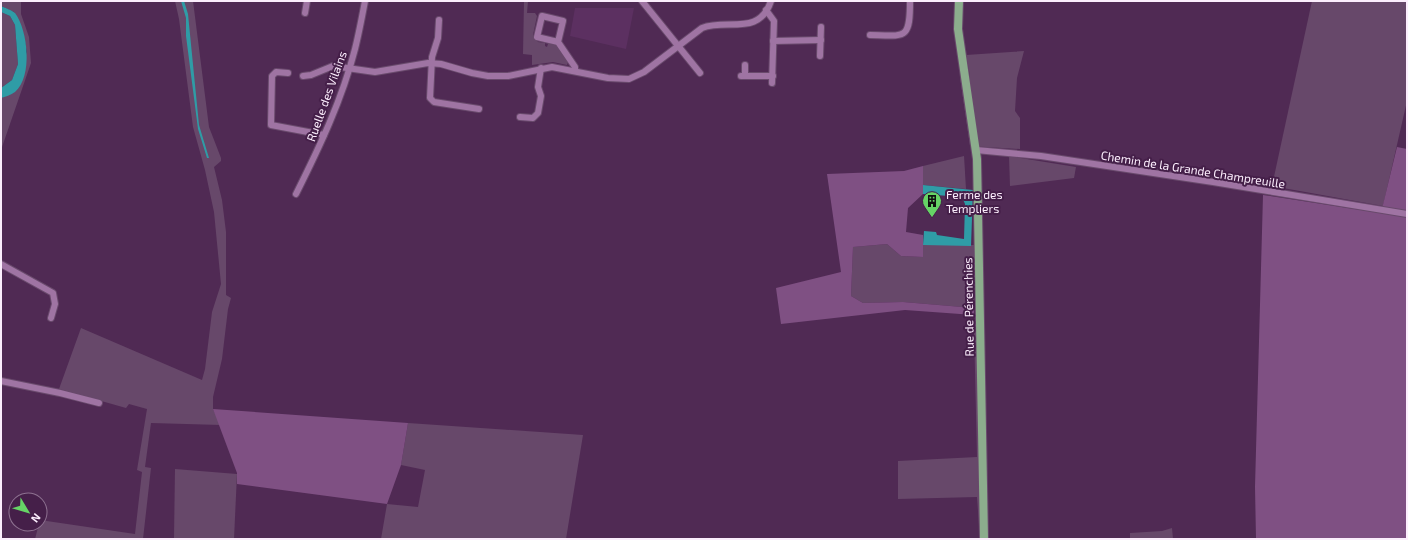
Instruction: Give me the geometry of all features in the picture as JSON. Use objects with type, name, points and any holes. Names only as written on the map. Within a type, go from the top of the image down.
[{"type":"main road","points":[[959,1],[958,24],[960,39]]},
{"type":"main road","points":[[960,39],[963,1]]},
{"type":"main road","name":"Rue de Pérenchies","points":[[960,39],[976,150],[984,539]]},
{"type":"street","points":[[305,13],[307,1]]},
{"type":"street","name":"Ruelle des Vilains","points":[[296,194],[324,135],[350,68],[356,49],[365,1]]},
{"type":"street","points":[[642,1],[700,73]]},
{"type":"street","points":[[303,76],[311,75],[330,66],[368,72],[383,72],[412,65],[432,63],[445,65],[475,74],[492,76],[515,74],[552,67],[612,78],[629,78],[644,72],[702,28],[712,25],[750,23],[760,18],[771,1]]},
{"type":"street","points":[[870,35],[899,36],[904,34],[909,25],[910,1]]},
{"type":"street","points":[[766,10],[774,19],[772,83]]},
{"type":"street","points":[[558,42],[563,21],[542,16],[537,37],[558,42],[576,67],[575,71]]},
{"type":"street","points":[[439,20],[438,38],[432,53],[430,97],[432,101],[479,109]]},
{"type":"street","points":[[820,56],[821,27]]},
{"type":"street","points":[[773,41],[821,40]]},
{"type":"street","points":[[745,65],[743,76],[773,76]]},
{"type":"street","points":[[520,117],[534,118],[537,115],[540,96],[538,85],[541,68]]},
{"type":"street","points":[[288,73],[276,72],[272,76],[271,125],[324,135]]},
{"type":"street","name":"Chemin de la Grande Champreuille","points":[[976,150],[1041,156],[1213,182],[1407,214]]},
{"type":"street","points":[[1,264],[53,293],[55,304],[51,318]]},
{"type":"street","points":[[1,381],[60,392],[99,403]]},
{"type":"shaded area","points":[[1,1],[21,1],[21,14],[29,37],[31,63],[1,150],[1,98],[14,92],[27,52],[23,33],[14,12],[1,6]]},
{"type":"shaded area","points":[[175,1],[193,1],[209,127],[221,158],[221,161],[214,167],[222,200],[226,232],[226,295],[231,298],[228,309],[222,359],[213,397],[213,409],[221,425],[151,423],[145,467],[151,468],[143,539],[35,539],[37,532],[48,532],[48,521],[135,534],[142,472],[137,470],[147,409],[129,404],[126,408],[59,389],[81,328],[202,380],[205,369],[212,312],[221,284],[214,212],[205,170],[193,127],[179,19]]},
{"type":"shaded area","points":[[181,1],[184,1],[188,14],[199,125],[209,158],[207,158],[198,129],[186,36],[186,18]]},
{"type":"shaded area","points":[[524,1],[528,1],[527,13],[535,13],[537,16],[533,35],[538,42],[545,43],[545,46],[547,47],[548,44],[557,44],[568,62],[567,65],[553,62],[532,65],[532,55],[523,54]]},
{"type":"shaded area","points":[[1312,1],[1407,1],[1407,101],[1383,206],[1272,186]]},
{"type":"shaded area","points":[[1,6],[15,13],[23,30],[27,53],[24,76],[21,85],[15,92],[1,98],[1,88],[12,80],[18,64],[15,25],[10,16],[1,12]]},
{"type":"shaded area","points":[[575,8],[634,8],[626,49],[570,36]]},
{"type":"shaded area","points":[[1,12],[10,16],[15,25],[18,64],[12,80],[1,88]]},
{"type":"shaded area","points":[[1024,51],[1017,78],[1015,111],[1020,118],[1020,149],[970,146],[960,77],[970,76],[966,55]]},
{"type":"shaded area","points":[[1397,147],[1407,149],[1407,539],[1256,539],[1255,487],[1263,195],[1381,213]]},
{"type":"shaded area","points":[[964,156],[966,189],[923,185],[923,166]]},
{"type":"shaded area","points":[[1009,156],[1076,167],[1074,178],[1010,186]]},
{"type":"shaded area","points":[[923,166],[923,194],[908,208],[906,232],[923,235],[923,257],[901,256],[887,244],[853,247],[851,296],[863,303],[903,302],[974,308],[974,315],[905,310],[781,324],[776,288],[841,272],[827,174],[904,171]]},
{"type":"shaded area","points":[[923,185],[973,190],[971,246],[923,245],[924,231],[936,232],[937,235],[964,239],[965,204],[962,197],[923,194]]},
{"type":"shaded area","points":[[887,244],[901,256],[923,257],[923,245],[975,245],[974,308],[903,302],[863,303],[851,296],[853,247]]},
{"type":"shaded area","points":[[984,327],[988,539],[980,539],[977,497],[898,499],[898,461],[977,457],[974,328]]},
{"type":"shaded area","points":[[213,409],[408,423],[401,465],[387,504],[237,484],[237,473]]},
{"type":"shaded area","points":[[408,423],[583,435],[566,539],[381,539],[387,504],[418,507],[425,470],[401,465]]},
{"type":"shaded area","points":[[175,469],[237,474],[234,539],[174,539]]},
{"type":"shaded area","points":[[1172,528],[1173,539],[1130,539],[1130,533],[1162,531]]},
{"type":"place","name":"Ferme des Templiers","points":[[932,218]]}]
